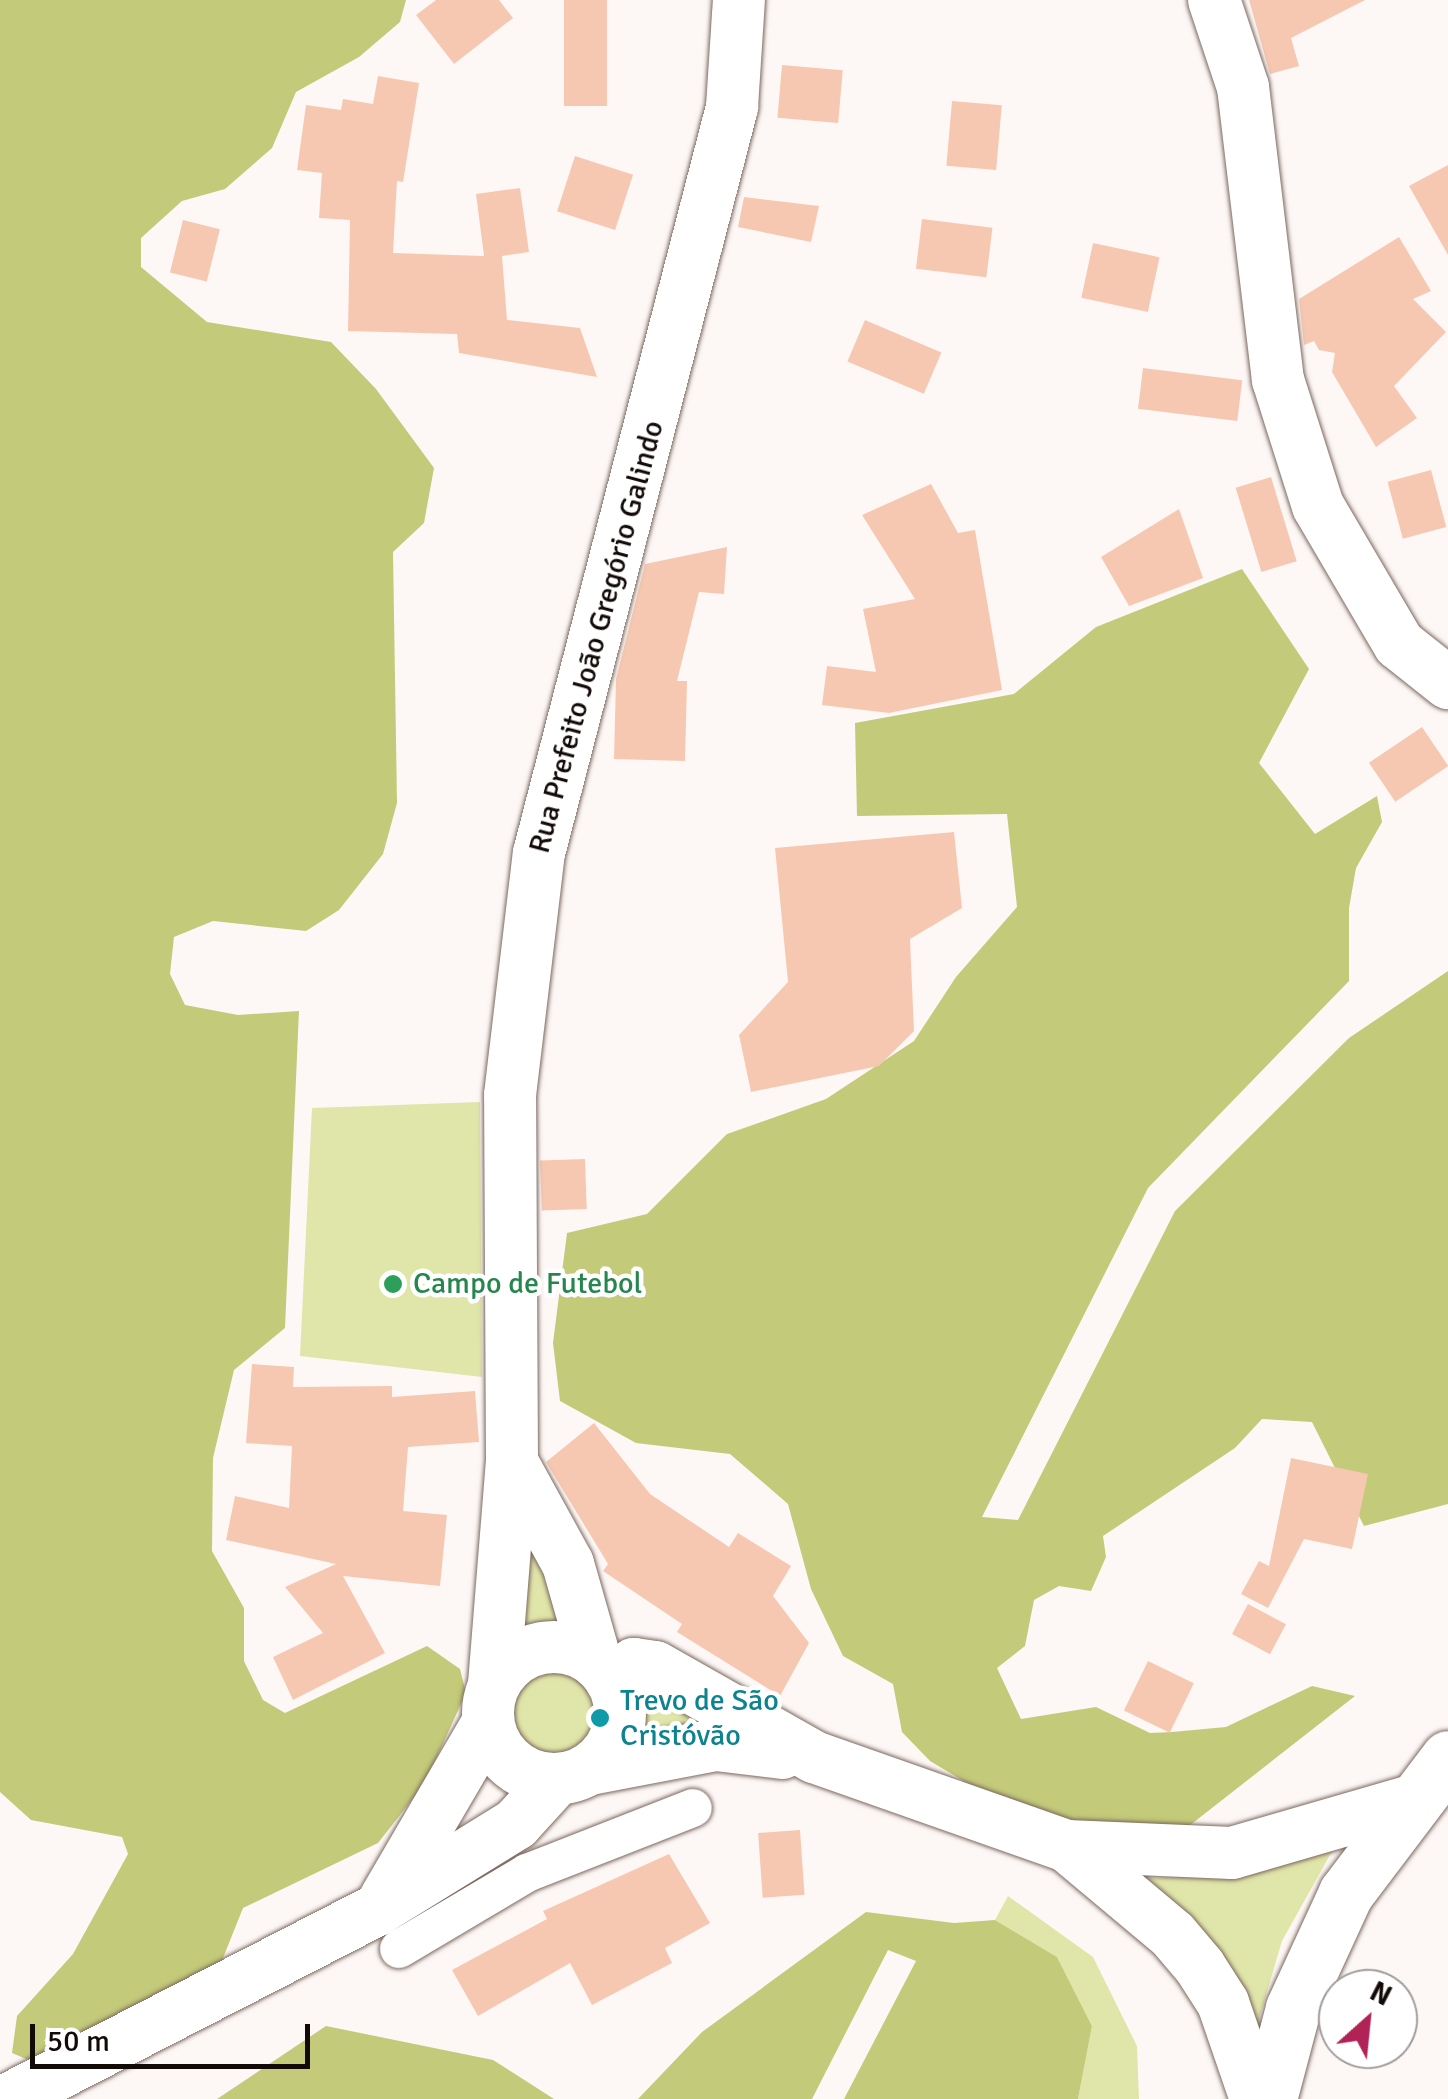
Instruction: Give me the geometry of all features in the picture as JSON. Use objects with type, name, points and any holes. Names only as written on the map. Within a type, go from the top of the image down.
[{"type":"highway","points":[[1269,2099],[1314,1954],[1346,1894],[1411,1801],[1448,1758]]},
{"type":"main road","name":"Rua Prefeito João Gregório Galindo","points":[[491,1703],[512,1462],[510,1095],[539,853],[732,108],[739,0]]},
{"type":"main road","points":[[1214,0],[1243,87],[1278,380],[1318,506],[1399,644],[1448,683]]},
{"type":"main road","points":[[8,2099],[389,1929],[522,1848],[574,1774],[605,1756],[620,1719],[568,1564],[512,1462]]},
{"type":"main road","points":[[389,1929],[505,1668],[540,1649],[560,1647],[603,1671],[634,1664],[655,1667],[814,1757],[1067,1846],[1232,1853],[1411,1801]]},
{"type":"main road","points":[[491,1703],[494,1742],[520,1770],[574,1774],[716,1745],[814,1757]]},
{"type":"main road","points":[[1067,1846],[1173,1935],[1200,1967],[1223,2003],[1256,2099]]},
{"type":"street","points":[[522,1848],[693,1808]]},
{"type":"green space","points":[[0,0],[406,0],[400,22],[359,57],[296,92],[272,148],[225,189],[182,201],[141,238],[141,267],[207,322],[331,342],[376,389],[434,468],[424,523],[393,552],[397,803],[383,854],[339,910],[306,931],[213,921],[174,937],[170,974],[185,1005],[238,1015],[299,1011],[285,1328],[234,1370],[213,1458],[212,1551],[244,1608],[244,1661],[263,1700],[285,1713],[427,1646],[460,1669],[466,1693],[425,1783],[378,1843],[243,1908],[217,1973],[31,2061],[12,2053],[17,2016],[73,1954],[128,1854],[122,1837],[31,1820],[0,1792]]},
{"type":"green space","points":[[1242,569],[1309,669],[1259,763],[1315,834],[1377,796],[1382,822],[1356,868],[1349,908],[1349,981],[1148,1188],[982,1517],[1018,1520],[1175,1211],[1349,1038],[1448,971],[1448,1504],[1364,1526],[1312,1422],[1262,1419],[1235,1448],[1103,1536],[1106,1557],[1091,1591],[1059,1586],[1034,1600],[1025,1646],[997,1668],[1021,1719],[1096,1707],[1150,1733],[1172,1732],[1226,1727],[1312,1686],[1355,1696],[1189,1826],[1058,1824],[1002,1804],[930,1761],[902,1732],[893,1684],[843,1656],[811,1589],[788,1504],[730,1454],[636,1443],[560,1401],[553,1343],[567,1233],[647,1214],[727,1134],[826,1099],[914,1041],[956,977],[1017,907],[1007,814],[857,816],[855,723],[1014,694],[1096,627]]},
{"type":"green space","name":"Campo de Futebol","points":[[480,1102],[482,1377],[300,1356],[312,1108]]},
{"type":"green space","points":[[521,1548],[536,1549],[577,1630],[522,1640]]},
{"type":"green space","points":[[554,1666],[571,1670],[586,1680],[596,1695],[600,1712],[596,1729],[586,1744],[571,1754],[554,1758],[537,1754],[522,1744],[512,1729],[508,1712],[512,1695],[522,1680],[537,1670]]},
{"type":"green space","points":[[645,1683],[742,1738],[627,1756]]},
{"type":"green space","points":[[1340,1837],[1282,1941],[1257,2026],[1137,1879],[1227,1875]]},
{"type":"green space","points":[[1008,1896],[1093,1957],[1137,2046],[1139,2099],[1078,2099],[1092,2026],[1057,1957],[995,1920]]},
{"type":"green space","points":[[866,1912],[954,1923],[995,1920],[1057,1957],[1092,2026],[1078,2099],[844,2099],[916,1961],[888,1950],[812,2099],[638,2099],[702,2032]]},
{"type":"green space","points":[[326,2026],[493,2060],[554,2099],[217,2099]]},
{"type":"building","points":[[436,0],[499,0],[513,18],[454,64],[416,15]]},
{"type":"building","points":[[564,0],[607,0],[607,106],[564,106]]},
{"type":"building","points":[[1249,0],[1365,0],[1291,38],[1299,66],[1270,74]]},
{"type":"building","points":[[782,65],[843,70],[838,123],[777,118]]},
{"type":"building","points":[[378,76],[419,83],[403,182],[397,181],[393,253],[484,256],[476,194],[520,188],[529,252],[502,256],[507,320],[580,328],[597,377],[459,353],[457,334],[348,331],[350,220],[319,218],[322,173],[297,170],[306,105],[341,110],[343,99],[373,104]]},
{"type":"building","points":[[952,101],[1002,105],[996,170],[946,166]]},
{"type":"building","points":[[575,156],[633,175],[615,230],[557,211]]},
{"type":"building","points":[[1448,165],[1448,255],[1409,186]]},
{"type":"building","points":[[744,197],[819,206],[811,242],[738,227]]},
{"type":"building","points":[[922,219],[992,228],[986,277],[916,269]]},
{"type":"building","points":[[183,220],[220,229],[207,282],[170,272]]},
{"type":"building","points":[[1399,237],[1431,291],[1413,299],[1446,332],[1394,386],[1417,418],[1376,447],[1332,372],[1335,353],[1319,350],[1314,341],[1304,345],[1299,299]]},
{"type":"building","points":[[1093,243],[1160,257],[1148,312],[1081,298]]},
{"type":"building","points":[[865,320],[941,352],[924,394],[847,361]]},
{"type":"building","points":[[1143,368],[1242,380],[1237,421],[1138,409]]},
{"type":"building","points":[[1431,470],[1446,527],[1403,539],[1388,482]]},
{"type":"building","points":[[1271,477],[1297,561],[1261,572],[1236,488]]},
{"type":"building","points":[[931,484],[958,533],[975,530],[1002,690],[889,713],[822,705],[827,666],[876,672],[863,609],[915,599],[862,515]]},
{"type":"building","points":[[1179,509],[1203,578],[1129,606],[1101,557]]},
{"type":"building","points":[[727,547],[724,594],[699,592],[677,681],[687,681],[685,761],[614,759],[616,679],[645,564]]},
{"type":"building","points":[[1422,727],[1448,766],[1395,802],[1369,763]]},
{"type":"building","points":[[954,832],[962,908],[910,939],[914,1031],[879,1066],[751,1092],[739,1035],[788,982],[775,848]]},
{"type":"building","points":[[585,1159],[587,1209],[542,1211],[540,1161]]},
{"type":"building","points":[[252,1364],[294,1367],[293,1387],[392,1386],[392,1397],[475,1391],[479,1442],[408,1447],[403,1511],[447,1515],[440,1586],[343,1576],[385,1653],[293,1700],[273,1657],[323,1633],[285,1587],[336,1564],[226,1540],[235,1496],[289,1508],[292,1446],[246,1443]]},
{"type":"building","points":[[594,1423],[650,1494],[729,1547],[738,1533],[791,1566],[773,1596],[809,1643],[780,1696],[677,1632],[682,1624],[603,1571],[608,1564],[546,1462]]},
{"type":"building","points":[[1291,1458],[1368,1474],[1352,1549],[1304,1539],[1268,1608],[1241,1594],[1259,1561],[1269,1566]]},
{"type":"building","points":[[1248,1604],[1286,1624],[1270,1654],[1232,1634]]},
{"type":"building","points":[[1148,1661],[1194,1683],[1170,1733],[1124,1710]]},
{"type":"building","points":[[800,1830],[805,1895],[763,1898],[758,1833]]},
{"type":"building","points":[[669,1854],[710,1923],[665,1948],[672,1963],[592,2005],[570,1963],[478,2016],[452,1970],[547,1919],[543,1911]]},
{"type":"place","name":"Campo de Futebol","points":[[393,1284]]},
{"type":"place","name":"Trevo de São Cristóvão","points":[[600,1718]]}]
